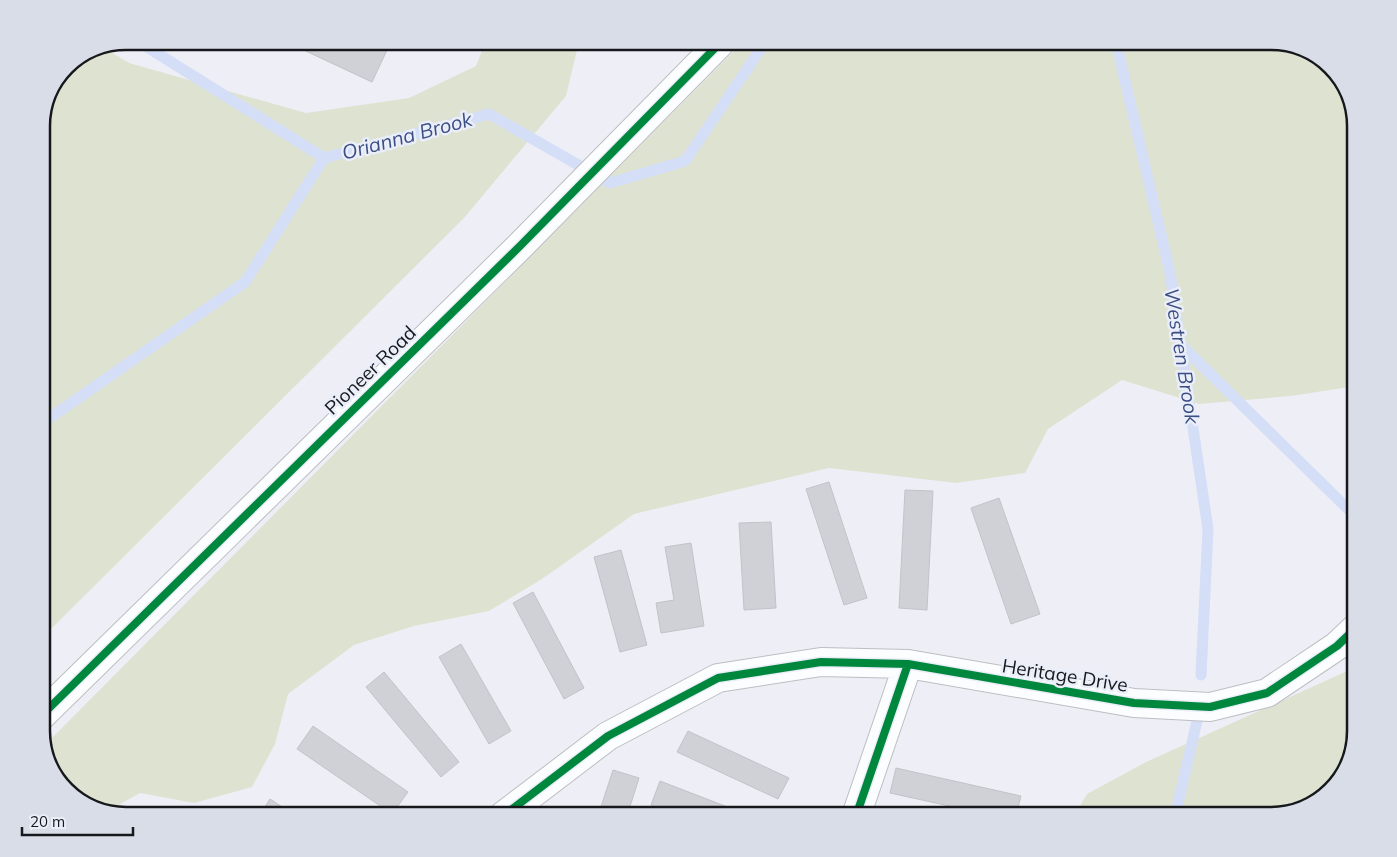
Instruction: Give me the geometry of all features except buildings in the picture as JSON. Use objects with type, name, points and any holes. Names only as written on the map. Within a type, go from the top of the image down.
[{"type":"street","name":"Pioneer Road","points":[[50,707],[513,253],[705,50]]},
{"type":"street","name":"Heritage Drive","points":[[514,807],[608,736],[718,678],[821,662],[908,664],[1134,703],[1210,706],[1268,693],[1337,646],[1347,637]]},
{"type":"street","points":[[859,807],[908,664]]},
{"type":"green space","points":[[482,50],[577,50],[566,96],[464,218],[50,630],[50,121],[58,92],[72,72],[84,63],[110,51],[129,63],[306,113],[409,98],[476,66]]},
{"type":"green space","points":[[735,50],[1271,50],[1291,53],[1309,60],[1328,76],[1339,92],[1346,111],[1347,121],[1347,387],[1291,396],[1199,404],[1122,380],[1048,429],[1025,473],[956,483],[829,468],[634,514],[542,579],[489,611],[414,626],[354,645],[288,694],[275,744],[252,787],[194,803],[140,793],[117,806],[97,801],[72,785],[60,769],[54,756],[50,740]]},
{"type":"green space","points":[[1347,671],[1347,731],[1344,751],[1337,769],[1325,785],[1309,797],[1291,804],[1271,807],[1079,807],[1087,794],[1146,762]]},
{"type":"waterway","name":"Orianna Brook","points":[[152,50],[324,158],[489,114],[610,183],[685,161],[760,50]]},
{"type":"waterway","name":"Westren Brook","points":[[1118,50],[1170,273],[1208,529],[1201,675]]},
{"type":"waterway","points":[[50,418],[245,282],[324,158]]},
{"type":"waterway","points":[[1180,344],[1347,508]]},
{"type":"waterway","name":"Westren Brook","points":[[1177,807],[1200,708]]},
{"type":"cycle path","points":[[50,707],[520,246],[713,50]]},
{"type":"cycle path","points":[[859,807],[908,664],[1134,703],[1210,707],[1267,693],[1337,646],[1347,637]]},
{"type":"cycle path","points":[[515,807],[608,736],[718,678],[821,662],[908,664]]}]
